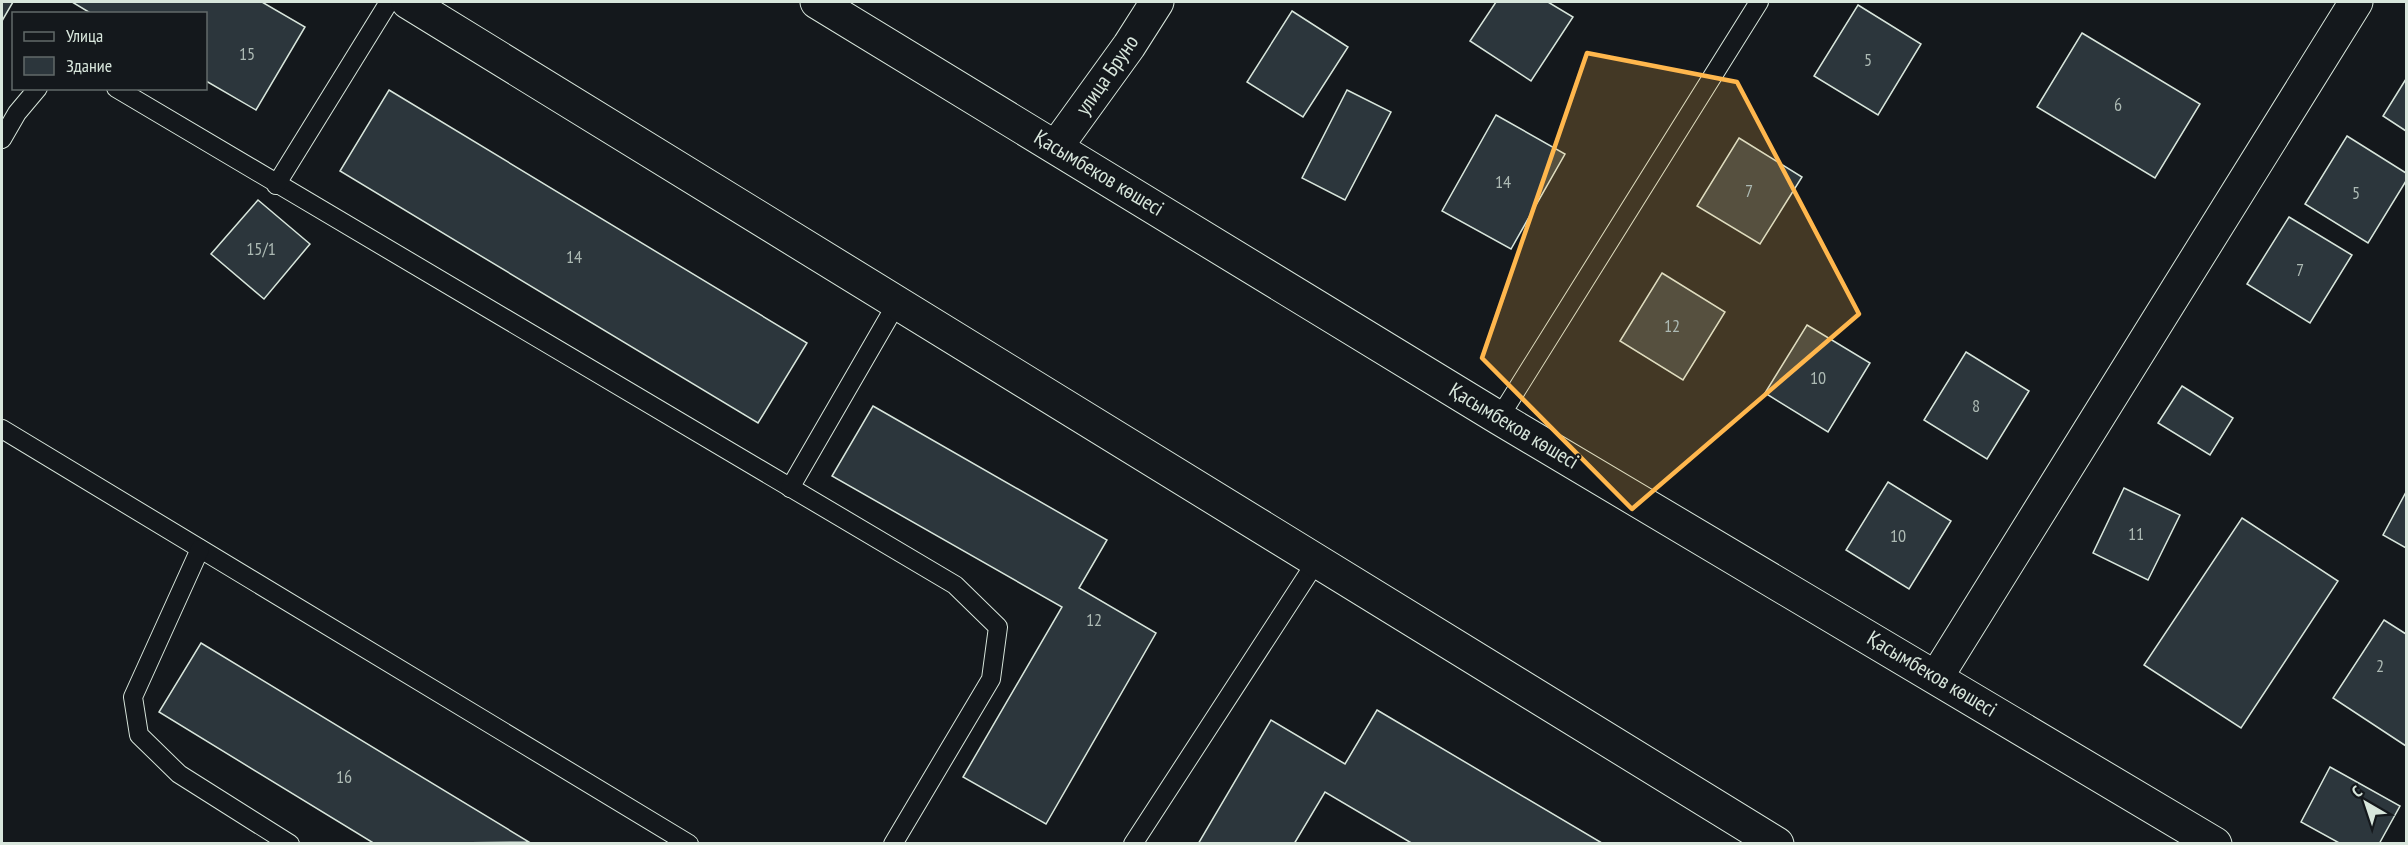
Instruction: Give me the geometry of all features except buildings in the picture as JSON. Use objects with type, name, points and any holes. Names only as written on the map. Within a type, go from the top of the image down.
[{"type":"street","points":[[408,2],[1316,562],[1777,843]]},
{"type":"street","name":"Қасымбеков көшесі","points":[[817,2],[1499,418],[1938,676],[2216,843]]},
{"type":"street","name":"улица Бруно","points":[[1056,147],[1129,46],[1157,2]]},
{"type":"street","points":[[1938,676],[2356,2]]},
{"type":"lane","points":[[276,185],[389,2]]},
{"type":"lane","points":[[1499,418],[1759,2]]},
{"type":"lane","points":[[2,139],[17,113],[36,90]]},
{"type":"lane","points":[[119,90],[276,185],[955,585],[998,627],[991,679],[893,843]]},
{"type":"lane","points":[[790,488],[897,303]]},
{"type":"lane","points":[[2,429],[688,843]]},
{"type":"lane","points":[[200,549],[133,697],[139,735],[179,774],[290,843]]},
{"type":"lane","points":[[1134,843],[1316,562]]},
{"type":"highlighted area","points":[[1587,53],[1737,82],[1859,314],[1632,509],[1482,358]]}]
